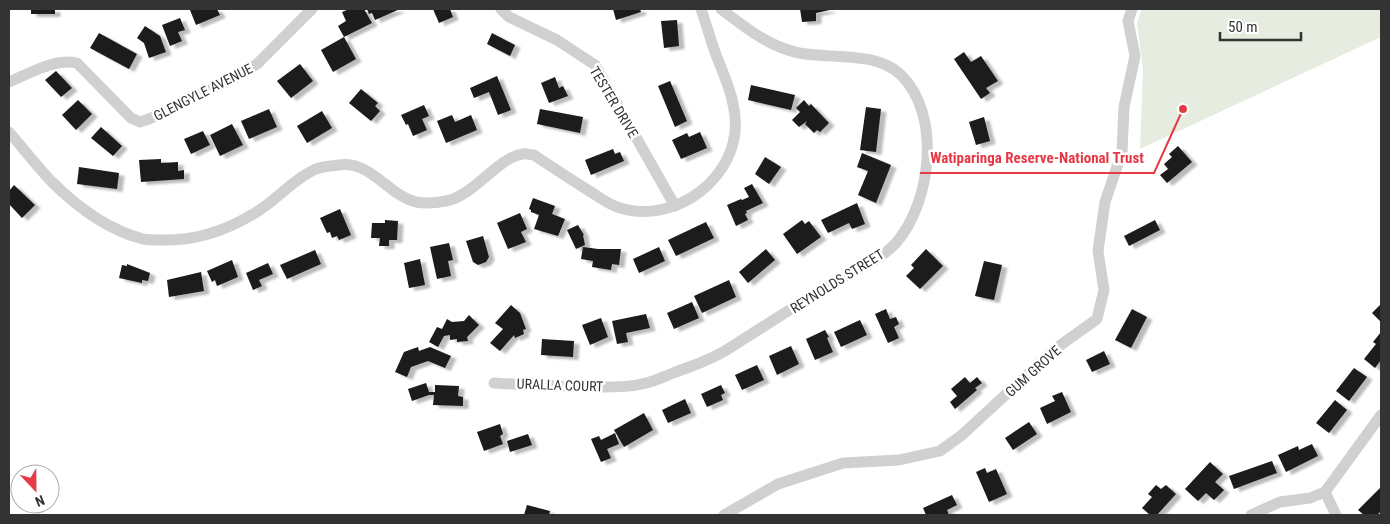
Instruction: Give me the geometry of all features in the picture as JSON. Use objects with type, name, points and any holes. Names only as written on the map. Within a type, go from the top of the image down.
[{"type":"street","name":"GLENGYLE AVENUE","points":[[9,82],[57,63],[68,61],[77,63],[131,118],[140,122],[237,77],[251,68],[312,9]]},
{"type":"street","name":"TESTER DRIVE","points":[[501,9],[510,17],[557,40],[595,65],[675,206]]},
{"type":"street","name":"REYNOLDS STREET","points":[[626,387],[643,384],[716,356],[833,283],[857,272],[878,259],[896,242],[909,223],[920,199],[925,175],[926,129],[914,92],[901,75],[885,64],[870,60],[797,52],[759,37],[719,9],[701,10]]},
{"type":"street","name":"GUM GROVE","points":[[724,515],[778,484],[843,463],[899,460],[940,451],[962,436],[1055,349],[1097,319],[1104,290],[1098,251],[1105,202],[1122,152],[1124,107],[1135,56],[1128,21],[1132,9]]},
{"type":"street","points":[[9,132],[51,180],[77,204],[106,223],[144,239],[182,240],[211,234],[235,225],[260,210],[297,179],[318,168],[342,164],[356,167],[370,173],[414,202],[430,204],[448,201],[467,192],[511,157],[524,153],[534,155],[617,207],[637,211],[656,211],[675,206],[693,198],[708,187],[728,158],[734,140],[735,118],[732,97],[701,10]]},
{"type":"street","name":"URALLA COURT","points":[[494,383],[535,386],[626,387]]},
{"type":"street","points":[[1252,515],[1280,502],[1310,498],[1325,492],[1381,415]]},
{"type":"street","points":[[1325,492],[1336,515]]},
{"type":"shaded area","points":[[1142,9],[1381,9],[1381,37],[1140,149],[1143,70],[1137,23]]},
{"type":"building","points":[[31,9],[55,9],[55,14],[31,14]]},
{"type":"building","points":[[217,9],[220,15],[196,25],[190,10]]},
{"type":"building","points":[[349,9],[364,9],[372,23],[344,37],[338,26],[346,21],[342,12]]},
{"type":"building","points":[[367,9],[400,9],[375,20],[372,13],[369,14]]},
{"type":"building","points":[[433,9],[450,9],[453,17],[439,23]]},
{"type":"building","points":[[613,9],[640,9],[641,12],[616,20]]},
{"type":"building","points":[[800,9],[830,10],[816,13],[816,21],[802,22]]},
{"type":"building","points":[[180,18],[185,30],[178,32],[182,41],[170,46],[162,25]]},
{"type":"building","points":[[677,20],[679,46],[664,48],[661,21]]},
{"type":"building","points":[[145,26],[160,36],[166,52],[149,58],[144,43],[137,38]]},
{"type":"building","points":[[99,33],[137,54],[129,69],[90,48]]},
{"type":"building","points":[[492,33],[515,45],[510,56],[487,44]]},
{"type":"building","points":[[344,37],[356,59],[333,72],[321,50]]},
{"type":"building","points":[[964,52],[971,62],[981,56],[998,81],[986,88],[990,93],[981,99],[954,59]]},
{"type":"building","points":[[300,64],[313,81],[291,98],[277,81]]},
{"type":"building","points":[[56,71],[72,88],[61,97],[45,80]]},
{"type":"building","points":[[497,76],[511,110],[498,115],[489,92],[474,98],[470,88]]},
{"type":"building","points":[[555,77],[559,88],[563,86],[568,96],[549,103],[541,83]]},
{"type":"building","points":[[670,81],[687,121],[675,127],[658,86]]},
{"type":"building","points":[[751,85],[795,95],[791,110],[748,100]]},
{"type":"building","points":[[361,89],[378,103],[375,106],[380,111],[371,121],[349,103]]},
{"type":"building","points":[[78,100],[92,114],[76,130],[62,115]]},
{"type":"building","points":[[804,100],[809,106],[811,104],[829,123],[820,132],[817,130],[814,133],[805,124],[807,121],[799,127],[792,120],[800,112],[796,108]]},
{"type":"building","points":[[424,105],[429,116],[422,119],[427,130],[413,136],[408,124],[406,125],[401,115]]},
{"type":"building","points":[[866,107],[881,109],[876,152],[860,150]]},
{"type":"building","points":[[269,109],[277,127],[249,139],[241,121]]},
{"type":"building","points":[[540,109],[583,117],[580,133],[537,124]]},
{"type":"building","points":[[322,111],[332,128],[307,143],[297,126]]},
{"type":"building","points":[[452,115],[455,122],[471,115],[477,130],[446,143],[437,121]]},
{"type":"building","points":[[984,117],[990,141],[976,145],[969,122]]},
{"type":"building","points":[[232,124],[243,145],[220,156],[210,135]]},
{"type":"building","points":[[101,127],[122,146],[113,156],[91,138]]},
{"type":"building","points":[[203,131],[210,145],[191,154],[184,139]]},
{"type":"building","points":[[700,132],[707,148],[681,159],[672,140],[687,133],[689,137]]},
{"type":"building","points":[[1178,146],[1192,162],[1167,183],[1160,175],[1168,169],[1164,164],[1172,157],[1169,154]]},
{"type":"building","points":[[613,149],[615,154],[620,152],[624,161],[591,175],[585,160]]},
{"type":"building","points":[[862,153],[891,165],[876,203],[858,195],[868,171],[857,167]]},
{"type":"building","points":[[765,157],[781,167],[769,184],[755,174]]},
{"type":"building","points":[[161,159],[161,163],[178,162],[178,171],[184,170],[184,179],[141,182],[139,160]]},
{"type":"building","points":[[79,167],[119,173],[117,189],[77,184]]},
{"type":"building","points":[[752,184],[763,203],[746,211],[747,213],[745,214],[748,220],[736,226],[727,205],[749,197],[744,188]]},
{"type":"building","points":[[14,185],[35,205],[22,218],[9,204],[9,191]]},
{"type":"building","points":[[533,198],[555,206],[552,214],[565,219],[558,236],[534,229],[539,215],[531,212],[529,209]]},
{"type":"building","points":[[857,203],[865,224],[852,229],[849,223],[828,233],[821,220]]},
{"type":"building","points":[[340,209],[351,235],[339,240],[337,236],[332,238],[330,232],[327,233],[320,218]]},
{"type":"building","points":[[520,213],[527,229],[521,232],[526,242],[508,249],[497,223]]},
{"type":"building","points":[[385,220],[398,221],[397,240],[389,240],[389,246],[379,246],[380,238],[371,238],[372,223],[385,223]]},
{"type":"building","points":[[802,220],[805,224],[809,221],[821,237],[797,254],[783,234]]},
{"type":"building","points":[[1155,220],[1160,230],[1129,246],[1124,236]]},
{"type":"building","points":[[706,222],[714,238],[676,256],[668,240]]},
{"type":"building","points":[[578,225],[584,235],[585,245],[576,249],[567,230]]},
{"type":"building","points":[[483,236],[489,257],[486,262],[478,265],[473,262],[466,241]]},
{"type":"building","points":[[449,243],[453,260],[448,261],[451,276],[437,279],[430,247]]},
{"type":"building","points":[[583,247],[621,249],[619,265],[612,264],[611,270],[592,267],[593,261],[581,259]]},
{"type":"building","points":[[659,247],[665,261],[639,273],[633,259]]},
{"type":"building","points":[[766,249],[775,260],[748,283],[739,272]]},
{"type":"building","points":[[926,249],[943,266],[920,289],[906,276],[914,268],[911,265]]},
{"type":"building","points":[[315,250],[321,264],[287,279],[280,265]]},
{"type":"building","points":[[420,259],[425,285],[409,288],[404,263]]},
{"type":"building","points":[[232,260],[238,277],[217,286],[215,280],[212,282],[207,271]]},
{"type":"building","points":[[984,261],[1002,265],[994,300],[975,296]]},
{"type":"building","points":[[268,263],[273,274],[259,280],[262,286],[253,290],[246,273]]},
{"type":"building","points":[[127,264],[150,273],[148,281],[142,280],[142,283],[119,278],[122,265],[127,266]]},
{"type":"building","points":[[201,272],[204,291],[169,297],[167,280]]},
{"type":"building","points":[[729,280],[736,297],[702,313],[694,296]]},
{"type":"building","points":[[692,302],[699,318],[674,329],[667,313]]},
{"type":"building","points":[[511,305],[520,313],[526,329],[523,330],[524,334],[515,338],[514,335],[500,351],[490,343],[503,329],[495,323]]},
{"type":"building","points":[[1381,306],[1381,322],[1372,313]]},
{"type":"building","points":[[886,309],[890,319],[896,317],[899,324],[894,327],[899,338],[888,343],[875,314]]},
{"type":"building","points":[[1132,309],[1147,317],[1131,348],[1115,340]]},
{"type":"building","points":[[646,314],[650,328],[626,333],[628,342],[617,344],[612,321]]},
{"type":"building","points":[[469,315],[479,325],[467,337],[468,341],[457,342],[457,339],[450,340],[450,335],[444,336],[438,347],[429,342],[437,327],[442,329],[447,319],[452,322],[464,321]]},
{"type":"building","points":[[601,318],[608,337],[590,345],[582,325]]},
{"type":"building","points":[[860,320],[867,335],[841,347],[834,332]]},
{"type":"building","points":[[825,330],[833,352],[815,360],[806,339]]},
{"type":"building","points":[[1381,332],[1381,360],[1375,368],[1364,359],[1376,344],[1373,342]]},
{"type":"building","points":[[542,339],[574,341],[573,357],[541,355]]},
{"type":"building","points":[[791,346],[799,364],[777,375],[769,356]]},
{"type":"building","points":[[418,347],[419,351],[430,347],[451,356],[445,368],[428,361],[411,367],[407,377],[395,372],[404,352]]},
{"type":"building","points":[[1104,351],[1110,364],[1092,372],[1086,360]]},
{"type":"building","points":[[757,365],[764,380],[742,390],[735,375]]},
{"type":"building","points":[[1354,368],[1367,377],[1349,401],[1336,391]]},
{"type":"building","points":[[965,377],[970,383],[977,377],[982,383],[975,388],[977,390],[955,409],[950,402],[957,396],[951,389]]},
{"type":"building","points":[[426,383],[429,392],[435,392],[435,385],[459,386],[458,396],[463,397],[463,406],[433,405],[434,395],[412,401],[408,389]]},
{"type":"building","points":[[721,385],[725,393],[721,395],[723,400],[707,407],[701,394]]},
{"type":"building","points":[[1062,392],[1071,412],[1047,424],[1040,408],[1055,401],[1052,396]]},
{"type":"building","points":[[685,399],[691,413],[668,423],[662,410]]},
{"type":"building","points":[[1335,400],[1347,410],[1329,433],[1316,423]]},
{"type":"building","points":[[644,413],[653,430],[624,447],[614,430]]},
{"type":"building","points":[[1029,422],[1037,434],[1013,450],[1005,438]]},
{"type":"building","points":[[500,424],[503,434],[500,436],[503,444],[484,451],[477,432]]},
{"type":"building","points":[[615,433],[619,444],[607,449],[611,458],[601,462],[591,439],[599,436],[601,440]]},
{"type":"building","points":[[528,434],[532,445],[510,452],[507,441]]},
{"type":"building","points":[[1312,444],[1318,456],[1286,472],[1278,455],[1298,446],[1299,450]]},
{"type":"building","points":[[1272,461],[1277,473],[1234,489],[1229,476]]},
{"type":"building","points":[[1210,462],[1223,474],[1215,482],[1224,490],[1214,500],[1206,493],[1198,501],[1185,489]]},
{"type":"building","points":[[985,468],[987,473],[996,469],[1007,494],[989,502],[976,472]]},
{"type":"building","points":[[1156,485],[1161,489],[1166,485],[1176,494],[1157,515],[1150,515],[1142,508],[1152,497],[1148,494]]},
{"type":"building","points":[[1381,487],[1381,511],[1377,515],[1364,515],[1358,510]]},
{"type":"building","points":[[952,495],[957,505],[947,510],[949,515],[926,515],[923,508]]},
{"type":"building","points":[[527,505],[550,511],[549,515],[524,515]]},
{"type":"place","name":"Watiparinga Reserve-National Trust","points":[[1183,109]]}]
